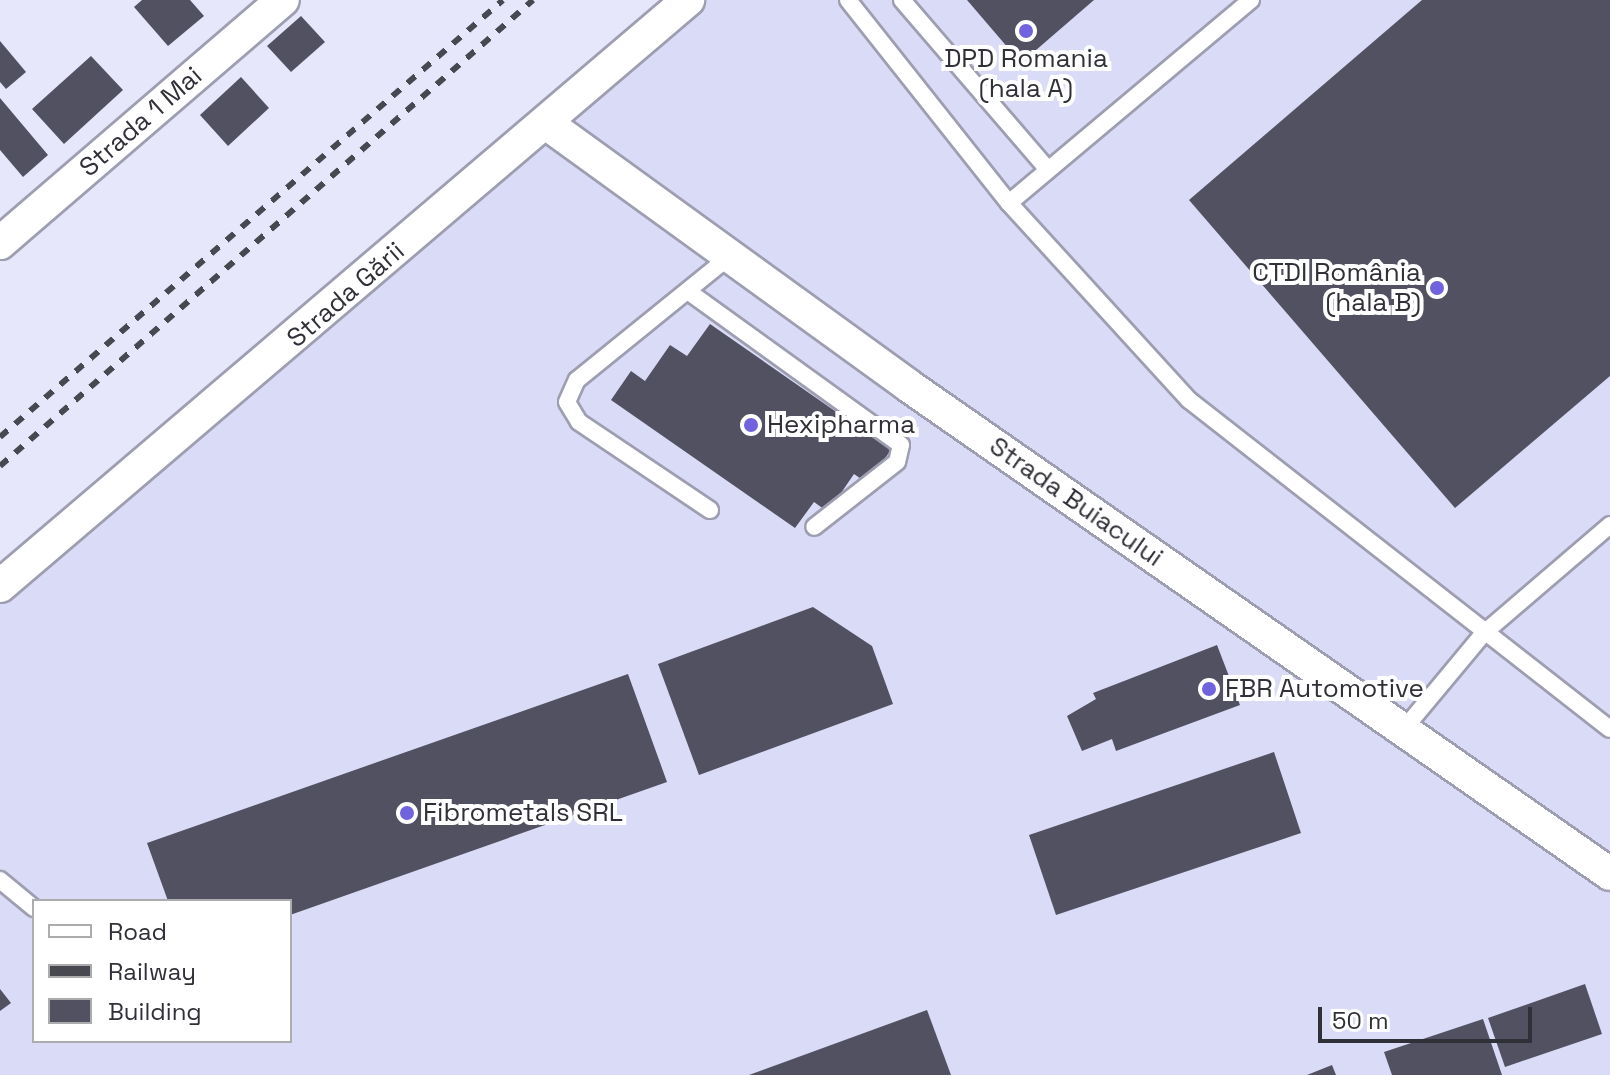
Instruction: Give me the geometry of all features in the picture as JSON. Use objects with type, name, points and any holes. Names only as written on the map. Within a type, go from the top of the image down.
[{"type":"street","name":"Strada 1 Mai","points":[[0,243],[283,0]]},
{"type":"street","name":"Strada Gării","points":[[0,586],[688,0]]},
{"type":"street","name":"Strada Buiacului","points":[[546,123],[729,257],[1610,874]]},
{"type":"lane","points":[[848,0],[1009,203],[1189,400],[1610,729]]},
{"type":"lane","points":[[902,0],[1048,170]]},
{"type":"lane","points":[[1009,203],[1251,0]]},
{"type":"lane","points":[[710,510],[579,422],[567,402],[577,380],[729,257]]},
{"type":"lane","points":[[689,292],[901,445],[897,462],[814,527]]},
{"type":"lane","points":[[1404,729],[1484,633],[1610,525]]},
{"type":"lane","points":[[0,880],[32,906]]},
{"type":"shaded area","points":[[664,0],[1610,0],[1610,1075],[0,1075],[0,593]]},
{"type":"building","points":[[142,0],[190,0],[204,16],[168,46],[134,7]]},
{"type":"building","name":"DPD Romania (hala A)","points":[[967,0],[1094,0],[1021,63]]},
{"type":"building","name":"CTDI România (hala B)","points":[[1422,0],[1610,0],[1610,376],[1455,508],[1189,200]]},
{"type":"building","points":[[301,16],[325,42],[291,72],[267,46]]},
{"type":"building","points":[[0,41],[26,72],[6,89],[0,82]]},
{"type":"building","points":[[91,56],[123,90],[64,144],[32,109]]},
{"type":"building","points":[[241,77],[269,108],[228,146],[200,115]]},
{"type":"building","points":[[0,98],[48,155],[23,177],[0,150]]},
{"type":"building","name":"Hexipharma","points":[[710,324],[891,450],[867,483],[854,474],[828,512],[814,502],[795,528],[611,400],[631,371],[645,381],[670,345],[687,356]]},
{"type":"building","points":[[813,607],[872,646],[893,704],[699,775],[658,664]]},
{"type":"building","points":[[1217,645],[1240,705],[1116,751],[1112,739],[1082,751],[1067,716],[1096,699],[1093,693]]},
{"type":"building","name":"Fibrometals SRL","points":[[628,674],[667,782],[292,914],[292,899],[167,899],[147,843]]},
{"type":"building","points":[[1274,752],[1301,833],[1056,915],[1029,835]]},
{"type":"building","points":[[1585,984],[1602,1034],[1505,1067],[1488,1018]]},
{"type":"building","points":[[0,989],[11,1003],[0,1011]]},
{"type":"building","points":[[927,1010],[951,1075],[749,1075]]},
{"type":"building","points":[[1483,1019],[1502,1075],[1392,1075],[1384,1052]]},
{"type":"building","points":[[1332,1065],[1336,1075],[1307,1075]]},
{"type":"railway","points":[[0,437],[503,0]]},
{"type":"railway","points":[[0,466],[533,0]]},
{"type":"place","name":"DPD Romania (hala A)","points":[[1026,31]]},
{"type":"place","name":"CTDI România (hala B)","points":[[1437,288]]},
{"type":"place","name":"Hexipharma","points":[[751,425]]},
{"type":"place","name":"FBR Automotive","points":[[1209,689]]},
{"type":"place","name":"Fibrometals SRL","points":[[407,813]]}]
